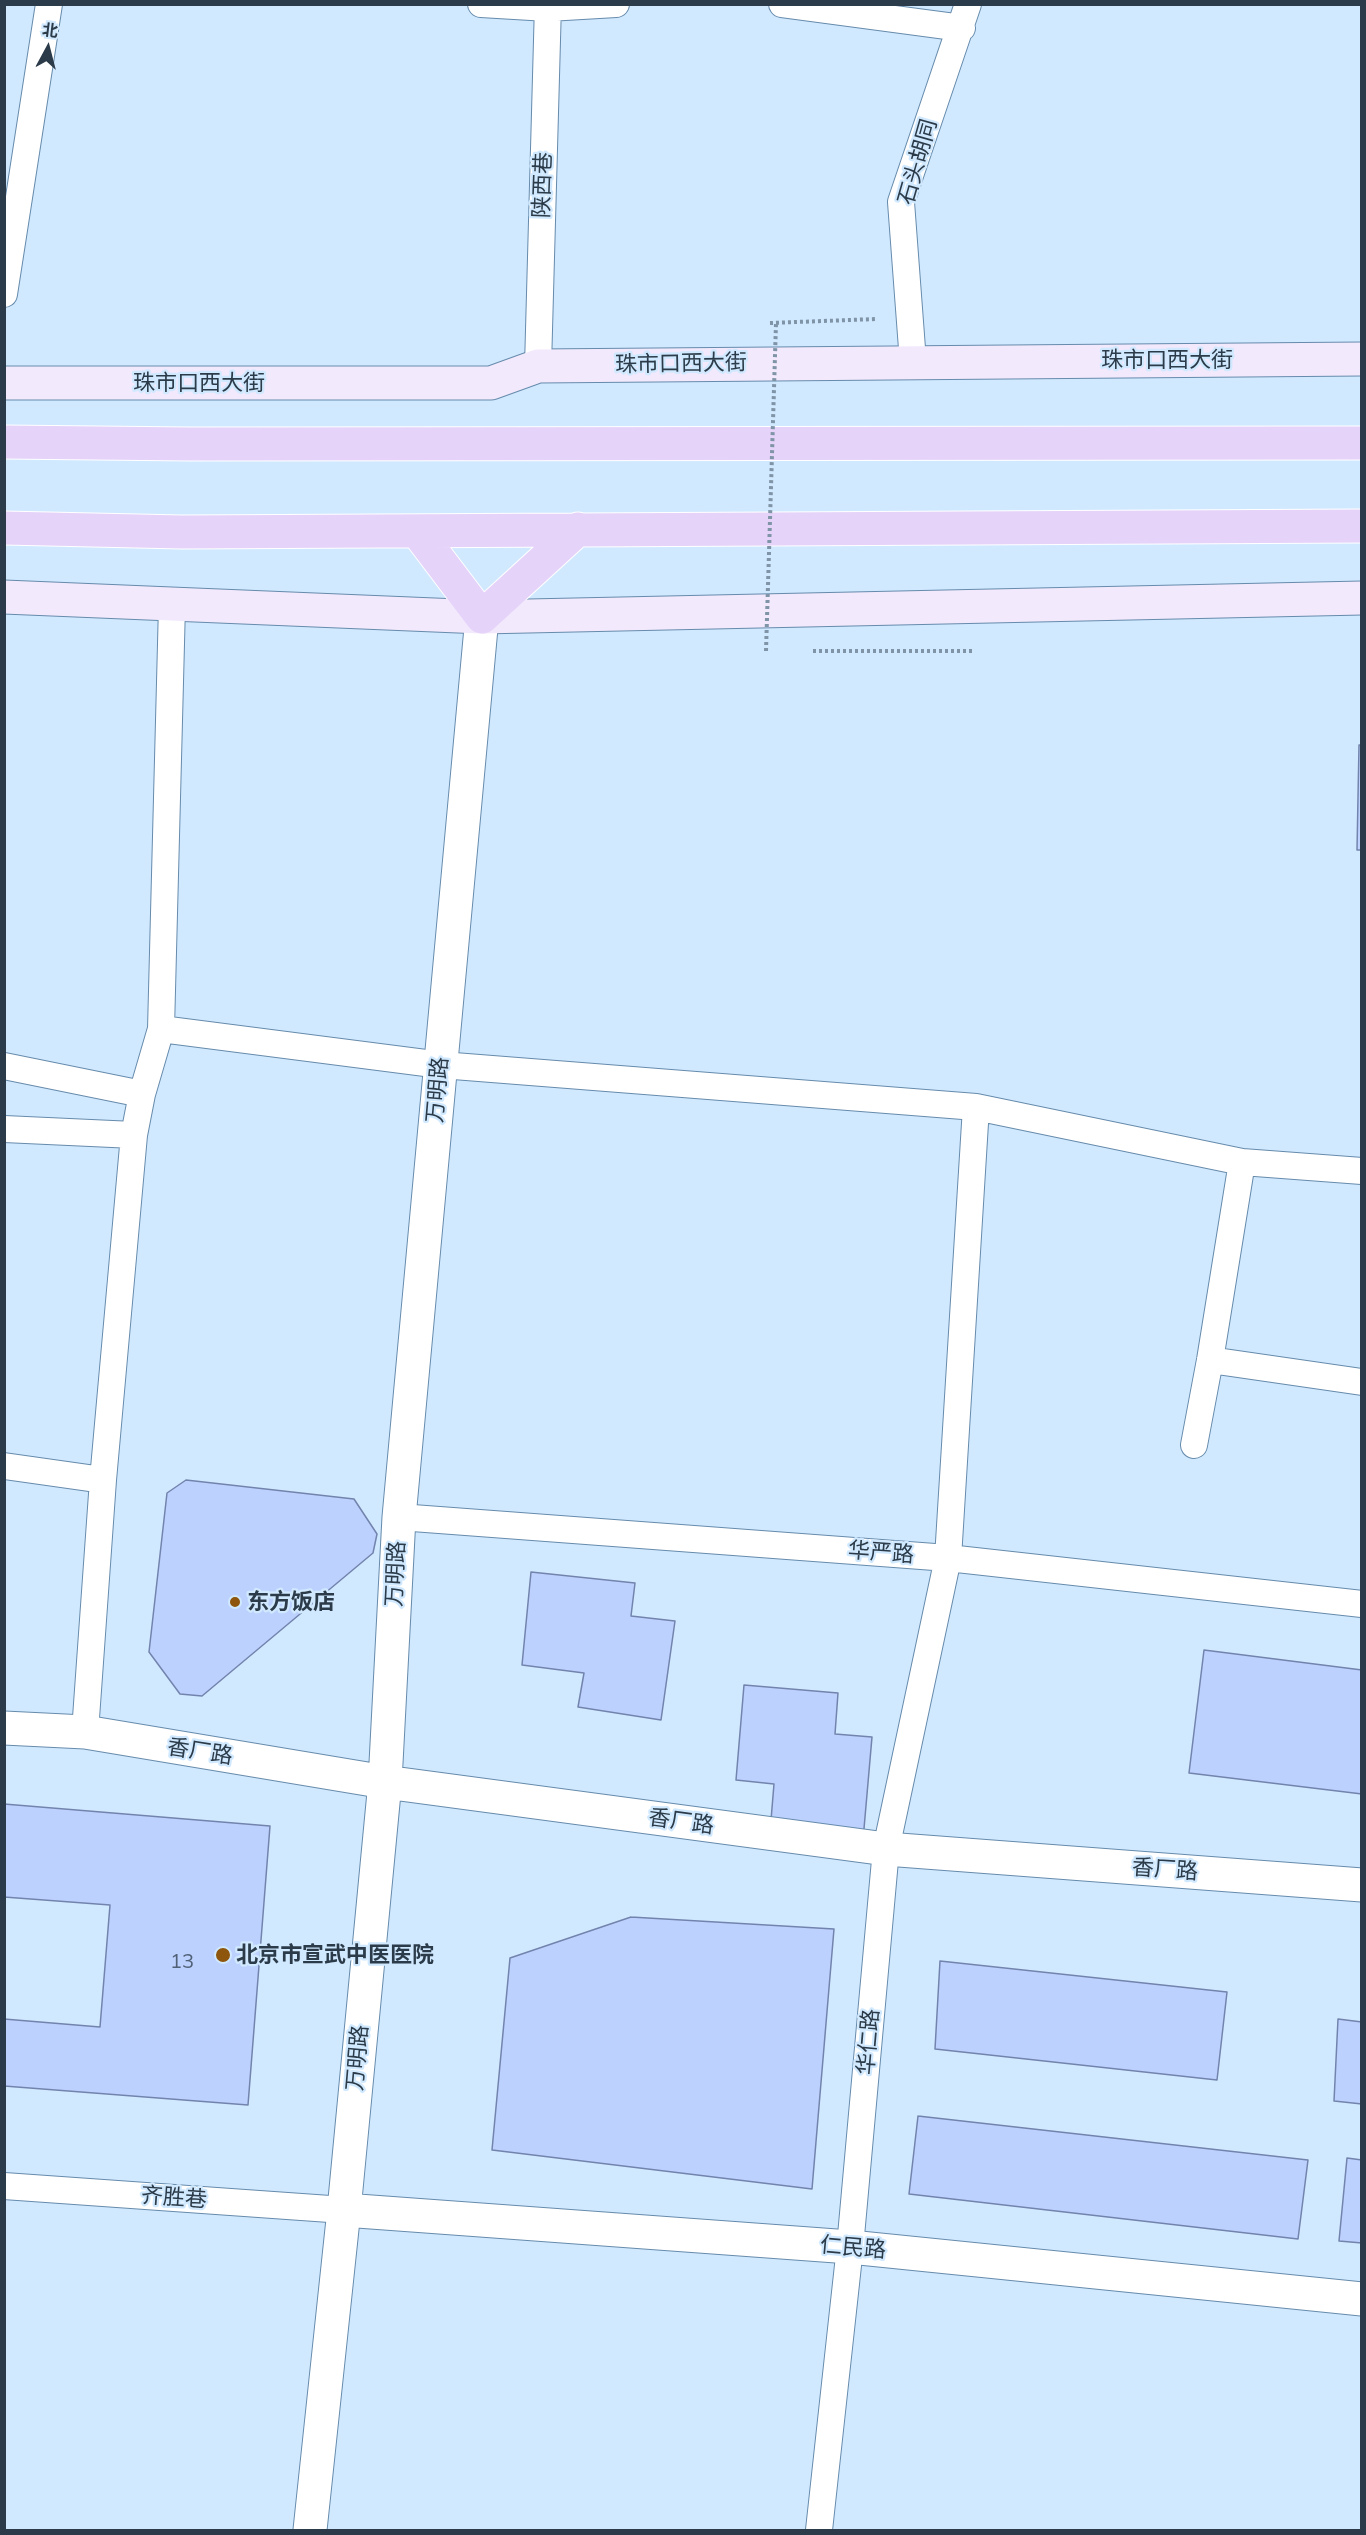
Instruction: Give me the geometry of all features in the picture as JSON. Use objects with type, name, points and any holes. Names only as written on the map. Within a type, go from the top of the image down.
[{"type":"main road","points":[[4,442],[190,444],[1362,443]]},
{"type":"main road","points":[[4,528],[182,532],[1362,526]]},
{"type":"main road","points":[[417,531],[482,617],[578,529]]},
{"type":"street","name":"珠市口西大街","points":[[4,383],[491,383],[538,366],[1362,359]]},
{"type":"street","points":[[4,597],[482,617],[1362,598]]},
{"type":"street","name":"万明路","points":[[310,2530],[344,2210],[385,1782],[399,1517],[482,617]]},
{"type":"street","name":"香厂路","points":[[4,1728],[85,1732],[385,1782],[886,1849],[1362,1885]]},
{"type":"street","name":"仁民路","points":[[344,2210],[850,2247],[1362,2299]]},
{"type":"lane","points":[[4,294],[49,4]]},
{"type":"lane","points":[[481,4],[548,6],[616,4]]},
{"type":"lane","points":[[782,4],[965,16]]},
{"type":"lane","name":"陕西巷","points":[[538,366],[548,6]]},
{"type":"lane","name":"石头胡同","points":[[913,362],[901,202],[965,16]]},
{"type":"lane","points":[[85,1732],[103,1480],[134,1135],[142,1094],[161,1029],[172,605]]},
{"type":"lane","points":[[161,1029],[441,1065],[976,1107],[1242,1162],[1362,1171]]},
{"type":"lane","points":[[4,1066],[142,1094]]},
{"type":"lane","name":"华仁路","points":[[819,2530],[850,2247],[886,1849],[948,1558],[976,1107]]},
{"type":"lane","points":[[4,1129],[134,1135]]},
{"type":"lane","points":[[1194,1445],[1242,1162]]},
{"type":"lane","points":[[1210,1359],[1362,1382]]},
{"type":"lane","points":[[4,1466],[103,1480]]},
{"type":"lane","name":"华严路","points":[[399,1517],[948,1558],[1362,1604]]},
{"type":"lane","name":"齐胜巷","points":[[4,2186],[344,2210]]},
{"type":"path","points":[[766,651],[776,323]]},
{"type":"path","points":[[754,651],[777,651]]},
{"type":"path","points":[[812,651],[974,651]]},
{"type":"building","points":[[1359,745],[1362,745],[1362,850],[1357,850]]},
{"type":"building","name":"东方饭店","points":[[186,1480],[354,1499],[377,1534],[373,1553],[202,1696],[180,1694],[149,1652],[167,1493]]},
{"type":"building","points":[[531,1572],[635,1583],[631,1616],[675,1621],[661,1720],[578,1707],[584,1673],[522,1665]]},
{"type":"building","points":[[1204,1650],[1362,1670],[1362,1794],[1189,1773]]},
{"type":"building","points":[[744,1685],[838,1693],[835,1734],[872,1737],[863,1840],[770,1832],[774,1784],[736,1780]]},
{"type":"building","name":"北京市宣武中医医院","points":[[4,1804],[270,1826],[248,2105],[4,2086],[4,2019],[100,2027],[110,1905],[4,1897]]},
{"type":"building","points":[[631,1917],[834,1929],[812,2189],[492,2150],[510,1958]]},
{"type":"building","points":[[940,1961],[1227,1992],[1217,2080],[935,2049]]},
{"type":"building","points":[[1338,2019],[1362,2022],[1362,2104],[1334,2101]]},
{"type":"building","points":[[918,2116],[1308,2160],[1298,2239],[909,2194]]},
{"type":"building","points":[[1347,2158],[1362,2160],[1362,2243],[1339,2241]]},
{"type":"place","name":"东方饭店","points":[[235,1602]]},
{"type":"place","name":"北京市宣武中医医院","points":[[223,1955]]}]
